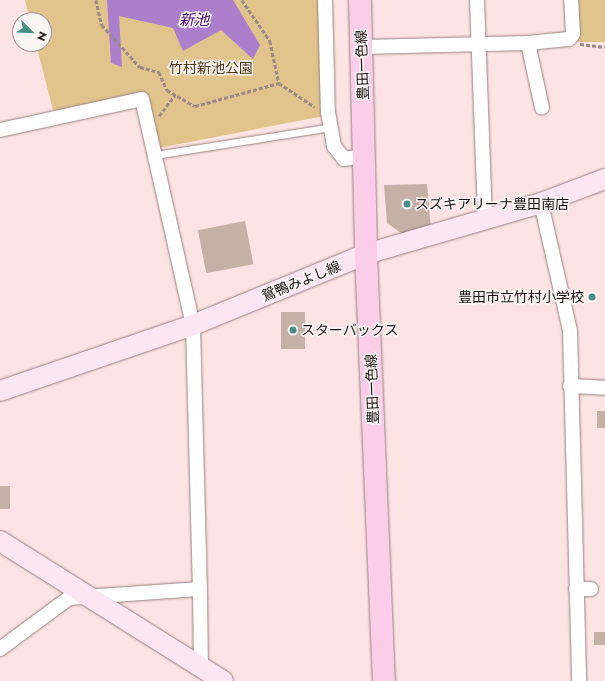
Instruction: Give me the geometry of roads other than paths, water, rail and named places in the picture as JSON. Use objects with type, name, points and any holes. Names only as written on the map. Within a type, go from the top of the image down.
[{"type":"main road","name":"豊田一色線","points":[[360,0],[366,254],[384,681]]},
{"type":"main road","name":"鴛鴨みよし線","points":[[0,391],[193,325],[366,254],[541,203],[605,179]]},
{"type":"main road","points":[[0,541],[224,681]]},
{"type":"street","points":[[325,0],[328,112],[334,146],[344,159],[364,156]]},
{"type":"street","points":[[477,0],[486,219]]},
{"type":"street","points":[[362,47],[528,43],[569,39],[573,34],[571,0]]},
{"type":"street","points":[[528,43],[542,108]]},
{"type":"street","points":[[0,130],[142,99],[193,325],[201,668]]},
{"type":"street","points":[[541,203],[570,331],[570,386],[579,681]]},
{"type":"street","points":[[570,386],[605,388]]},
{"type":"street","points":[[0,649],[69,598],[200,589]]},
{"type":"street","points":[[576,589],[591,589]]},
{"type":"lane","points":[[155,155],[331,128]]},
{"type":"water","name":"新池","points":[[107,0],[233,0],[260,45],[253,59],[221,30],[183,51],[173,28],[119,16],[122,67],[111,63]]},
{"type":"place","name":"スズキアリーナ豊田南店","points":[[407,204]]},
{"type":"place","name":"豊田市立竹村小学校","points":[[592,297]]},
{"type":"place","name":"スターバックス","points":[[293,330]]},
{"type":"park label","name":"竹村新池公園","points":[[211,68]]}]
